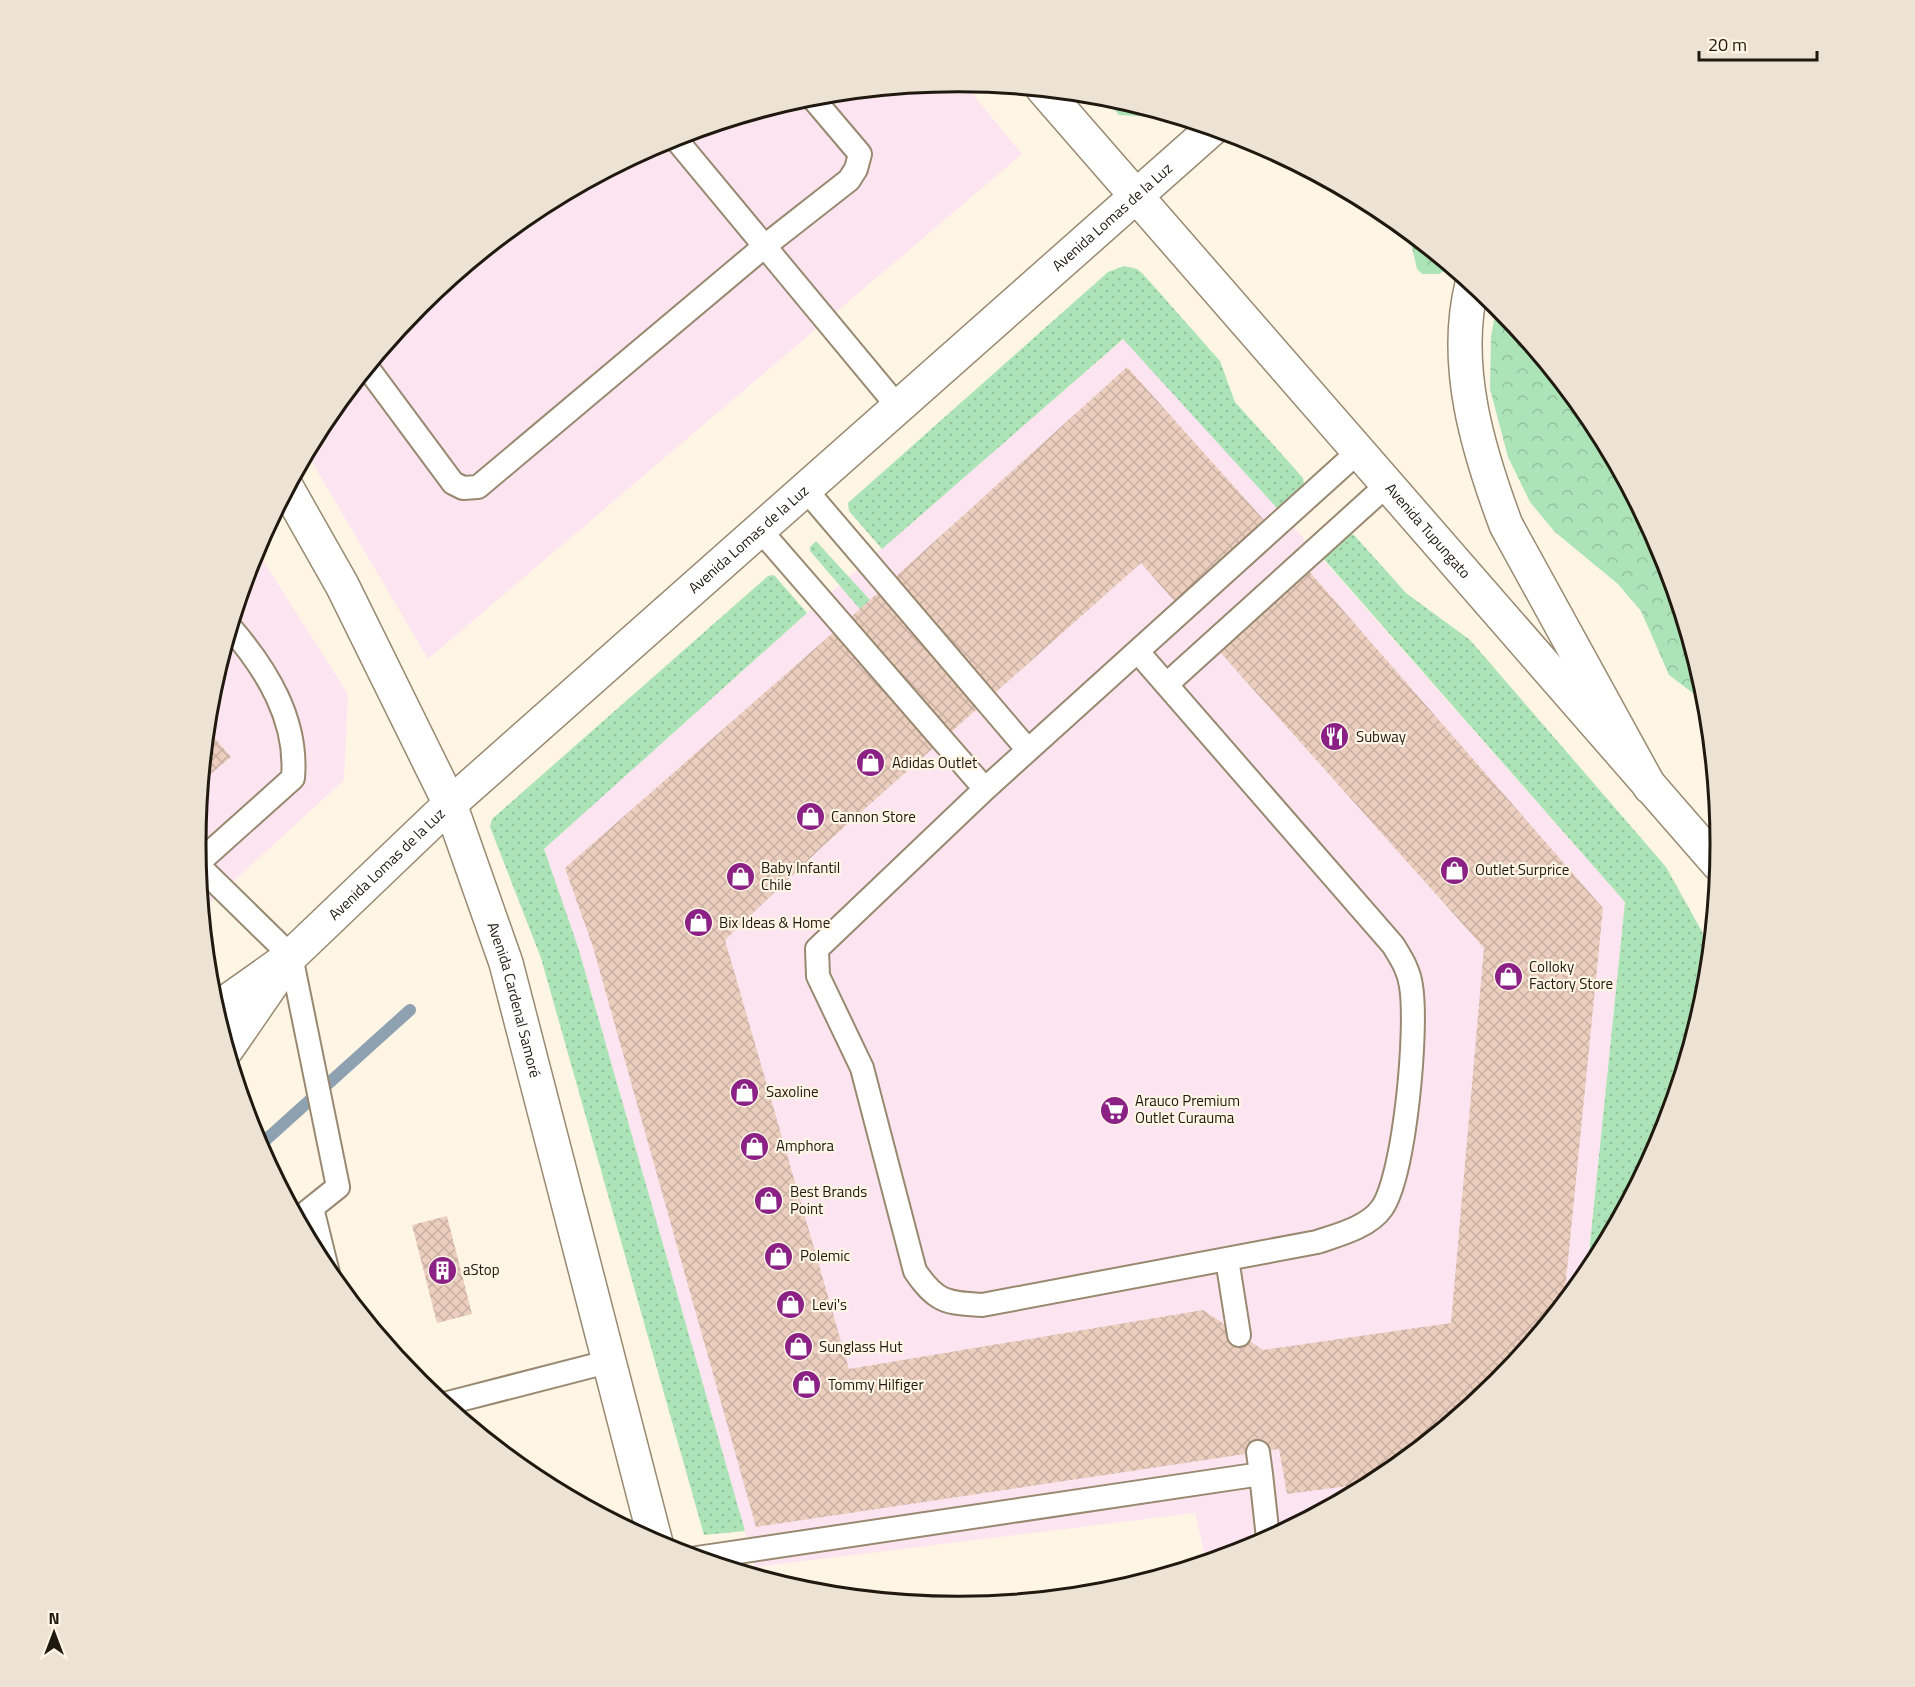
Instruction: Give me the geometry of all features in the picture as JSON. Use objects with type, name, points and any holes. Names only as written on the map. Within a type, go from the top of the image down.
[{"type":"main road","name":"Avenida Tupungato","points":[[1051,97],[1139,196],[1710,854]]},
{"type":"main road","name":"Avenida Lomas de la Luz","points":[[223,1004],[291,957],[450,804],[1207,134]]},
{"type":"main road","points":[[1471,295],[1465,336],[1470,404],[1492,489],[1506,525],[1650,787]]},
{"type":"main road","name":"Avenida Cardenal Samoré","points":[[291,495],[342,585],[450,804],[506,963],[611,1361],[653,1530]]},
{"type":"main road","name":"Avenida Lomas de la Luz","points":[[232,1042],[291,957]]},
{"type":"lane","points":[[372,373],[453,483],[463,488],[478,488],[766,245],[849,180],[856,169],[860,154],[818,105]]},
{"type":"lane","points":[[681,145],[899,408]]},
{"type":"lane","points":[[1138,652],[1393,945],[1404,962],[1411,984],[1414,1012],[1408,1095],[1391,1188],[1381,1210],[1366,1222],[1326,1239],[982,1305],[955,1304],[930,1292],[915,1271],[862,1068],[818,976],[818,949],[985,789],[1359,451]]},
{"type":"lane","points":[[1167,684],[1388,484]]},
{"type":"lane","points":[[806,490],[1028,750]]},
{"type":"lane","points":[[760,530],[985,789]]},
{"type":"lane","points":[[206,856],[293,778],[295,751],[279,696],[247,646],[236,633]]},
{"type":"lane","points":[[207,873],[291,957],[338,1187],[305,1214]]},
{"type":"lane","points":[[1227,1259],[1239,1335]]},
{"type":"lane","points":[[454,1401],[611,1361]]},
{"type":"lane","points":[[714,1555],[1259,1463],[1267,1528]]},
{"type":"shaded area","points":[[971,92],[1022,154],[428,659],[311,460],[361,386],[426,312],[462,278],[540,218],[625,169],[670,149],[716,131],[811,106],[908,93]]},
{"type":"shaded area","name":"Arauco Premium Outlet Curauma","points":[[1126,337],[1625,902],[1589,1251],[1554,1301],[1489,1375],[1453,1409],[1375,1469],[1290,1518],[1204,1554],[1195,1513],[755,1567],[578,947],[544,849],[807,613]]},
{"type":"shaded area","points":[[262,559],[348,694],[344,780],[208,904],[207,794],[212,745],[231,649],[245,602]]},
{"type":"green space","points":[[1113,108],[1151,117],[1119,115]]},
{"type":"green space","points":[[1411,244],[1444,271],[1439,274],[1422,274],[1417,269]]},
{"type":"green space","points":[[1124,266],[1137,269],[1143,274],[1220,361],[1235,402],[1303,478],[1304,484],[1277,508],[1123,339],[882,549],[849,511],[848,503],[1108,272]]},
{"type":"green space","points":[[1495,318],[1554,386],[1583,426],[1609,468],[1632,511],[1670,602],[1694,694],[1669,675],[1641,611],[1618,584],[1555,532],[1530,502],[1508,457],[1490,389],[1491,336]]},
{"type":"green space","points":[[1348,534],[1354,535],[1406,593],[1470,640],[1666,867],[1704,935],[1695,990],[1670,1085],[1632,1176],[1589,1251],[1625,902],[1322,557]]},
{"type":"green space","points":[[816,541],[870,600],[860,609],[810,551],[810,547]]},
{"type":"green space","points":[[774,575],[807,613],[544,849],[578,947],[745,1531],[704,1535],[541,958],[490,827],[492,819],[768,576]]},
{"type":"building","points":[[1127,367],[1264,520],[1175,602],[1141,563],[823,846],[725,940],[849,1369],[1203,1310],[1263,1350],[1451,1323],[1484,948],[1219,651],[1307,569],[1603,908],[1565,1285],[1523,1339],[1453,1409],[1415,1440],[1347,1486],[1287,1494],[1279,1449],[756,1527],[593,947],[565,868],[860,609]]},
{"type":"building","points":[[213,737],[231,757],[209,775]]},
{"type":"building","name":"aStop","points":[[447,1216],[472,1314],[437,1323],[412,1225]]},
{"type":"waterway","points":[[267,1139],[410,1010]]},
{"type":"place","name":"Subway","points":[[1335,737]]},
{"type":"place","name":"Adidas Outlet","points":[[871,763]]},
{"type":"place","name":"Cannon Store","points":[[810,817]]},
{"type":"place","name":"Outlet Surprice","points":[[1454,870]]},
{"type":"place","name":"Baby Infantil Chile","points":[[740,877]]},
{"type":"place","name":"Bix Ideas & Home","points":[[698,923]]},
{"type":"place","name":"Colloky Factory Store","points":[[1508,976]]},
{"type":"place","name":"Saxoline","points":[[745,1092]]},
{"type":"place","name":"Arauco Premium Outlet Curauma","points":[[1114,1110]]},
{"type":"place","name":"Amphora","points":[[755,1146]]},
{"type":"place","name":"Best Brands Point","points":[[769,1201]]},
{"type":"place","name":"Polemic","points":[[779,1256]]},
{"type":"place","name":"aStop","points":[[442,1270]]},
{"type":"place","name":"Levi's","points":[[791,1305]]},
{"type":"place","name":"Sunglass Hut","points":[[798,1347]]},
{"type":"place","name":"Tommy Hilfiger","points":[[807,1385]]}]
